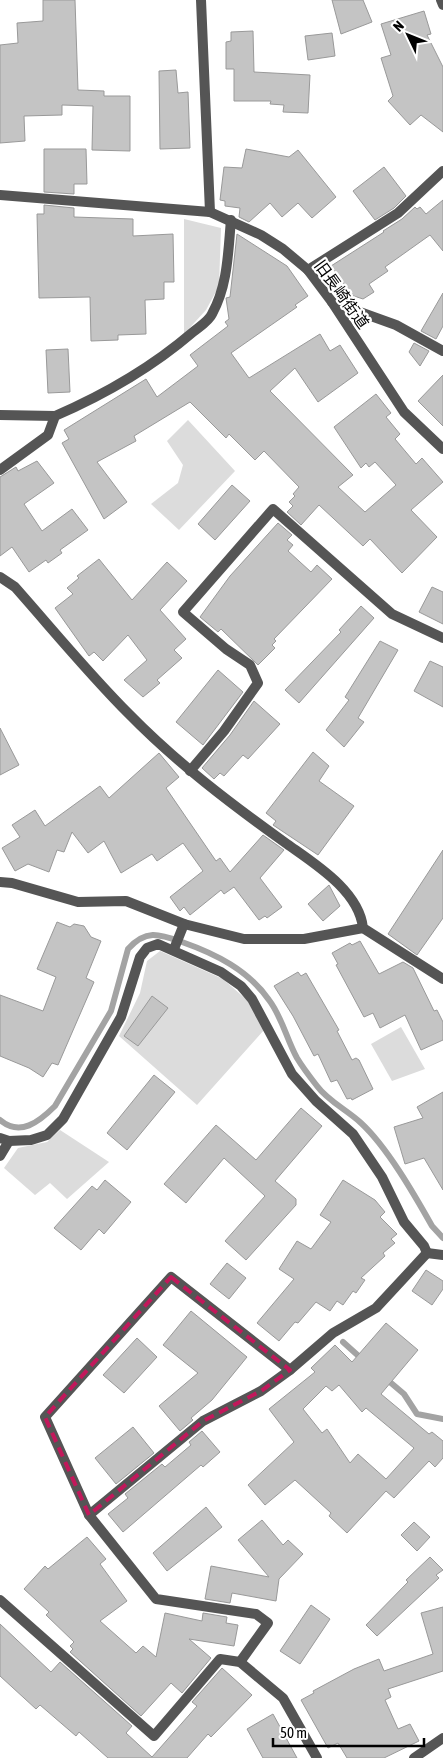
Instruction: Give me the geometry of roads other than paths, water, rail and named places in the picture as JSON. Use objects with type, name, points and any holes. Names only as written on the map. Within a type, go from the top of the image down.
[{"type":"street","points":[[201,0],[210,212]]},
{"type":"street","points":[[441,0],[443,5]]},
{"type":"street","points":[[308,270],[398,213],[443,170]]},
{"type":"street","name":"旧長崎街道","points":[[0,195],[210,212],[231,220],[282,249],[308,270],[332,302],[404,412],[443,449]]},
{"type":"street","points":[[0,415],[55,416],[91,400],[132,378],[176,346],[212,316],[225,283],[231,220]]},
{"type":"street","points":[[332,302],[396,325],[443,351]]},
{"type":"street","points":[[0,470],[48,435],[55,416]]},
{"type":"street","points":[[190,771],[224,731],[258,683],[250,665],[226,649],[183,612],[273,509],[392,614],[443,638]]},
{"type":"street","points":[[0,578],[15,587],[129,714],[190,771],[316,865],[348,895],[362,915],[363,928]]},
{"type":"street","points":[[0,882],[12,883],[78,902],[126,901],[184,924],[244,939],[304,939],[363,928],[443,979]]},
{"type":"street","points":[[174,949],[184,924]]},
{"type":"street","points":[[0,1156],[4,1140],[31,1140],[47,1135],[63,1119],[121,1017],[140,957],[148,948],[158,944],[174,949],[221,972],[240,986],[252,999],[292,1074],[316,1101],[353,1134],[382,1176],[404,1222],[424,1246],[426,1253]]},
{"type":"street","points":[[426,1253],[443,1255]]},
{"type":"street","points":[[89,1515],[203,1421],[261,1391],[290,1370],[334,1333],[376,1308],[426,1253]]},
{"type":"street","points":[[240,1662],[268,1623],[256,1614],[156,1599],[89,1515],[44,1418],[170,1277],[290,1370]]},
{"type":"street","points":[[0,1600],[154,1736],[220,1659],[240,1662],[283,1698],[317,1758]]},
{"type":"street","points":[[414,1758],[443,1738]]},
{"type":"waterway","points":[[0,1120],[7,1125],[22,1127],[36,1122],[55,1106],[111,1011],[128,949],[141,938],[160,935],[195,947],[219,958],[241,972],[261,989],[277,1014],[293,1051],[307,1072],[321,1091],[361,1123],[381,1145],[432,1226],[443,1238]]},
{"type":"waterway","points":[[343,1342],[363,1360]]},
{"type":"waterway","points":[[384,1377],[404,1394],[417,1414],[443,1419]]}]
